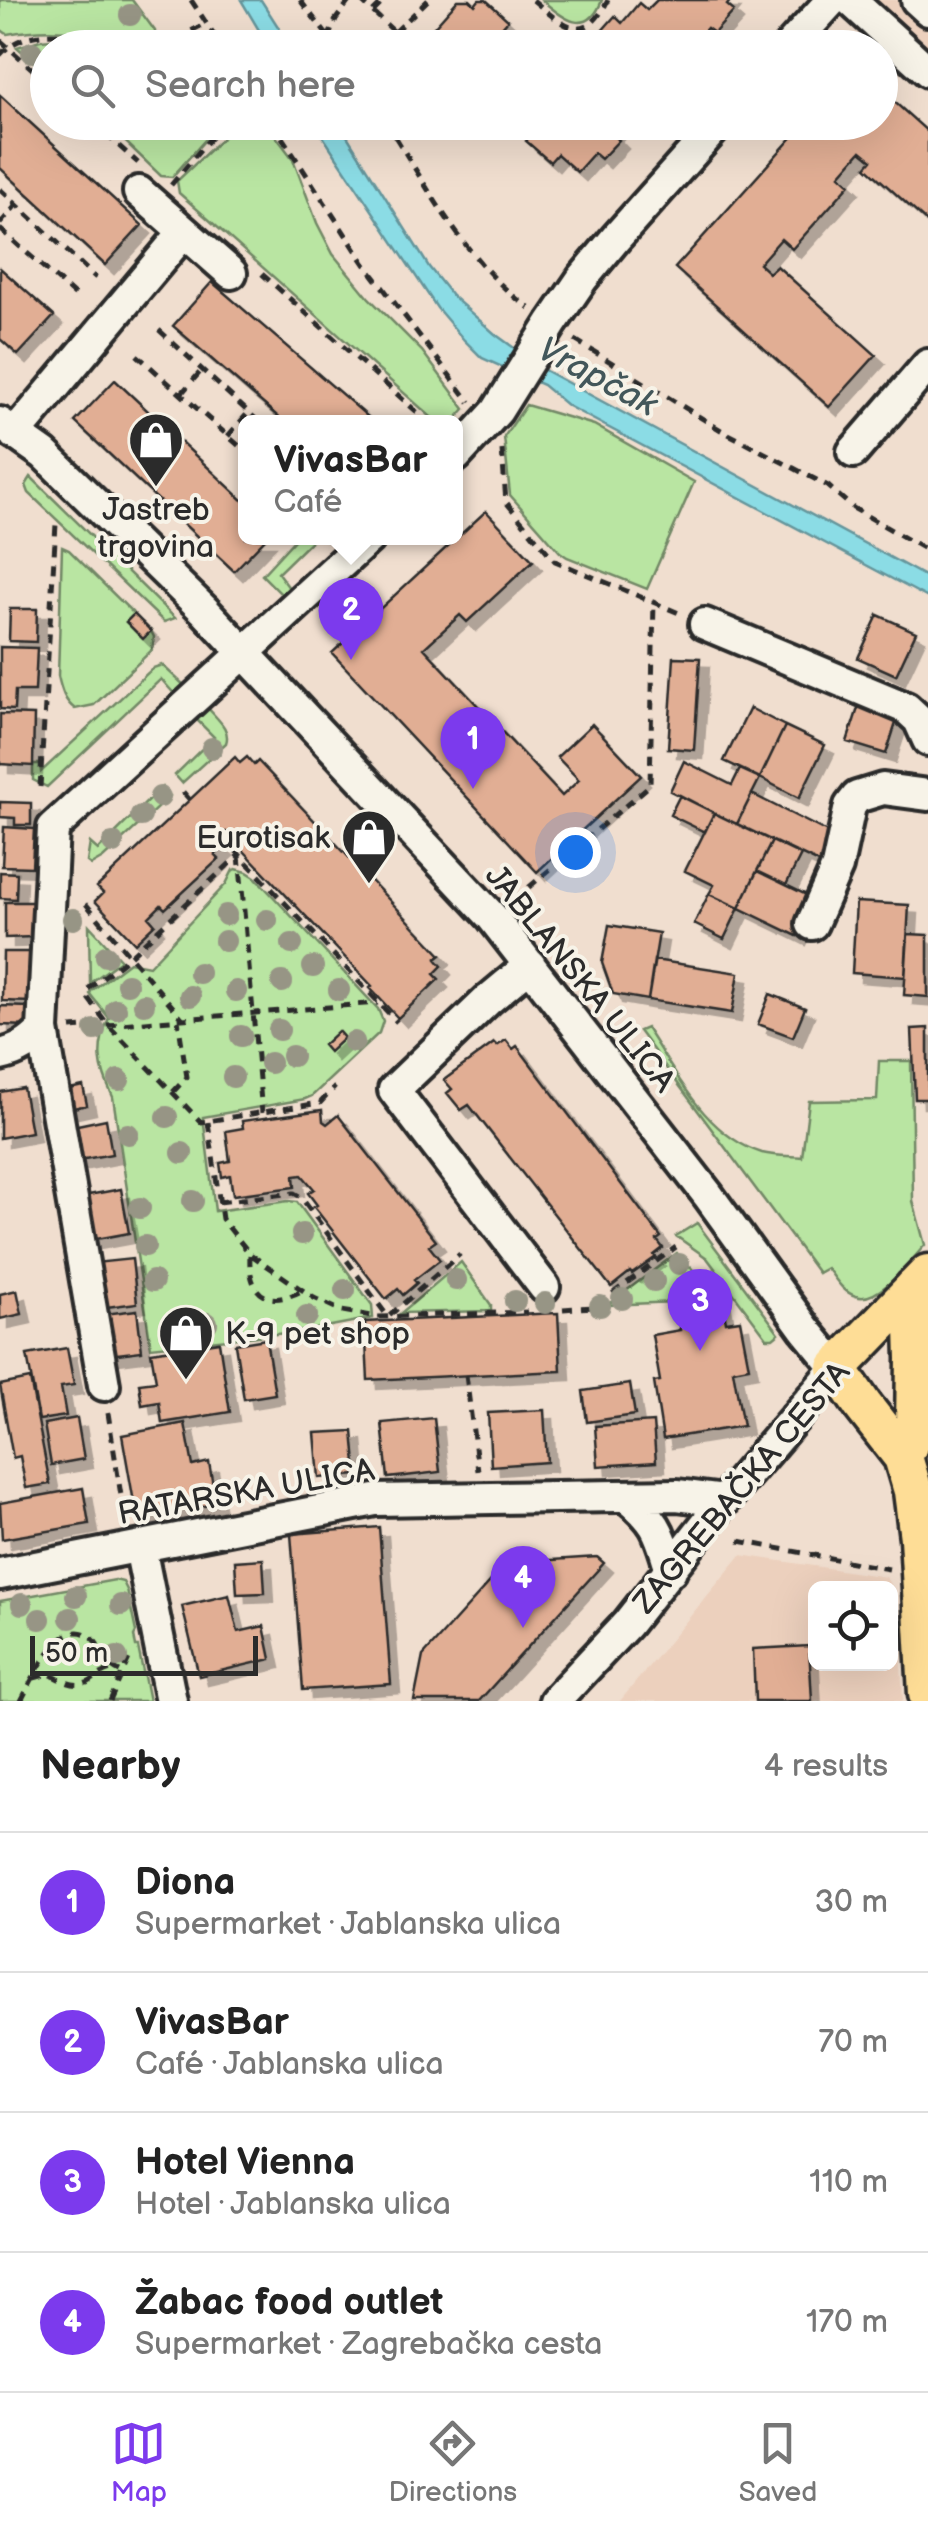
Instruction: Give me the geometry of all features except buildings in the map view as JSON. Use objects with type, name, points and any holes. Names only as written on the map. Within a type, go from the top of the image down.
[{"type":"main road","name":"ZAGREBAČKA CESTA","points":[[837,1368],[921,1281]]},
{"type":"main road","points":[[921,1281],[915,1429],[928,1694]]},
{"type":"main road","points":[[837,1368],[863,1406],[916,1452]]},
{"type":"street","points":[[804,30],[832,0]]},
{"type":"street","points":[[850,0],[883,30]]},
{"type":"street","points":[[917,0],[928,10]]},
{"type":"street","points":[[898,44],[928,71]]},
{"type":"street","points":[[463,448],[506,397],[544,334],[616,238],[704,140]]},
{"type":"street","points":[[154,190],[184,232],[232,273]]},
{"type":"street","points":[[8,428],[184,232]]},
{"type":"street","points":[[853,452],[928,365]]},
{"type":"street","name":"JABLANSKA ULICA","points":[[8,428],[44,454],[145,550],[492,917],[837,1368]]},
{"type":"street","points":[[104,1385],[43,1030],[52,828],[361,545]]},
{"type":"street","points":[[705,624],[906,708],[919,720],[928,740]]},
{"type":"street","points":[[812,924],[837,867],[850,806],[857,796],[883,789],[928,796]]},
{"type":"street","points":[[530,965],[394,1090],[548,1302]]},
{"type":"street","points":[[0,1055],[30,1044],[43,1030]]},
{"type":"street","name":"ZAGREBAČKA CESTA","points":[[575,1694],[724,1501],[837,1368]]},
{"type":"street","name":"RATARSKA ULICA","points":[[0,1574],[134,1540],[375,1500],[677,1495],[724,1501]]},
{"type":"street","points":[[626,1496],[650,1515],[671,1570]]},
{"type":"street","points":[[134,1540],[170,1701]]},
{"type":"path","points":[[191,0],[211,30]]},
{"type":"path","points":[[300,0],[324,30]]},
{"type":"path","points":[[331,30],[350,0]]},
{"type":"path","points":[[360,0],[393,30]]},
{"type":"path","points":[[373,12],[385,0]]},
{"type":"path","points":[[397,30],[428,0]]},
{"type":"path","points":[[534,0],[565,26],[575,28],[586,27],[600,16],[608,0]]},
{"type":"path","points":[[193,30],[206,23]]},
{"type":"path","points":[[0,55],[8,46],[30,37]]},
{"type":"path","points":[[0,40],[30,66]]},
{"type":"path","points":[[154,190],[205,140]]},
{"type":"path","points":[[284,140],[365,264],[471,403]]},
{"type":"path","points":[[398,140],[466,244],[544,334],[597,354],[721,430],[828,486],[852,508],[928,550]]},
{"type":"path","points":[[0,189],[96,278]]},
{"type":"path","points":[[17,204],[0,226],[78,298]]},
{"type":"path","points":[[159,330],[248,413]]},
{"type":"path","points":[[137,355],[238,445]]},
{"type":"path","points":[[181,394],[202,370]]},
{"type":"path","points":[[228,436],[238,424]]},
{"type":"path","points":[[502,448],[506,502],[554,561],[705,624]]},
{"type":"path","points":[[40,787],[56,524]]},
{"type":"path","points":[[508,904],[650,785],[654,601]]},
{"type":"path","points":[[184,792],[190,800]]},
{"type":"path","points":[[222,836],[398,1022]]},
{"type":"path","points":[[88,990],[239,856]]},
{"type":"path","points":[[239,856],[262,1113]]},
{"type":"path","points":[[86,904],[180,1020],[187,1077],[173,1092]]},
{"type":"path","points":[[88,998],[201,1122],[320,1103],[335,1087]]},
{"type":"path","points":[[43,1030],[378,1003]]},
{"type":"path","points":[[208,1122],[222,1219],[250,1254],[302,1290],[342,1311],[388,1317],[548,1302],[594,1307],[676,1246]]},
{"type":"path","points":[[219,1202],[294,1193],[301,1197],[388,1317]]},
{"type":"path","points":[[250,1254],[249,1274],[260,1293],[280,1299],[302,1290]]},
{"type":"path","points":[[388,1317],[460,1254]]},
{"type":"path","points":[[466,1375],[478,1478]]},
{"type":"path","points":[[104,1385],[134,1540]]},
{"type":"path","points":[[739,1541],[902,1571]]},
{"type":"path","points":[[21,1701],[62,1636],[77,1632],[93,1639],[105,1663],[122,1673]]},
{"type":"path","points":[[110,1701],[136,1644]]},
{"type":"path","points":[[34,1678],[49,1674],[67,1684],[84,1684],[114,1670]]},
{"type":"shaded area","points":[[876,0],[928,0],[928,47]]},
{"type":"shaded area","points":[[741,1555],[886,1577],[888,1581],[808,1581],[808,1671],[898,1671],[898,1614],[903,1701],[620,1701]]},
{"type":"green space","points":[[0,0],[132,0],[154,30],[30,30],[7,34],[0,29]]},
{"type":"green space","points":[[542,0],[602,0],[590,19],[582,22],[566,18]]},
{"type":"green space","points":[[30,43],[30,59],[17,47]]},
{"type":"green space","points":[[124,140],[205,140],[172,177],[161,176]]},
{"type":"green space","points":[[220,140],[279,140],[293,159],[333,254],[369,298],[422,351],[465,409],[460,415],[429,415],[179,193],[177,181]]},
{"type":"green space","points":[[526,405],[594,425],[694,482],[647,589],[567,557],[510,495],[504,437]]},
{"type":"green space","points":[[31,477],[175,618],[164,622],[29,493],[26,485]]},
{"type":"green space","points":[[290,545],[307,545],[278,573],[292,592],[284,597],[262,575]]},
{"type":"green space","points":[[62,547],[134,614],[126,622],[142,638],[151,631],[154,637],[152,650],[94,705],[75,709],[58,676]]},
{"type":"green space","points":[[162,665],[186,687],[178,698],[161,679],[47,787],[33,780],[33,764],[40,764],[41,772],[153,668]]},
{"type":"green space","points":[[208,708],[225,729],[226,743],[182,783],[175,775],[214,737],[196,719]]},
{"type":"green space","points":[[162,787],[170,796],[103,858],[91,865],[87,862],[90,843],[98,850]]},
{"type":"green space","points":[[236,869],[255,877],[378,1009],[383,1021],[379,1033],[312,1096],[203,1117],[215,1211],[297,1202],[372,1305],[373,1318],[305,1331],[151,1347],[113,1097],[100,1058],[109,1018],[90,994],[129,962],[149,966]]},
{"type":"green space","points":[[89,925],[121,960],[90,983]]},
{"type":"green space","points":[[646,1028],[708,1118],[742,1144],[771,1155],[802,1157],[809,1101],[877,1100],[879,1061],[911,1061],[913,1201],[925,1245],[894,1280],[865,1297],[847,1291],[827,1268],[818,1273],[639,1031]]},
{"type":"green space","points":[[697,1223],[779,1333],[773,1338],[767,1338],[707,1258],[676,1236]]},
{"type":"green space","points":[[677,1253],[717,1295],[675,1302],[607,1305]]},
{"type":"green space","points":[[461,1262],[491,1305],[491,1311],[401,1313]]},
{"type":"green space","points":[[115,1580],[123,1582],[127,1590],[149,1701],[0,1701],[0,1601]]},
{"type":"water","points":[[241,0],[261,0],[280,30],[259,30]]},
{"type":"water","points":[[325,140],[350,140],[429,267],[452,296],[495,334],[546,371],[928,578],[928,598],[568,406],[543,385],[482,358],[437,308]]},
{"type":"place","name":"Jastreb trgovina","points":[[156,489]]},
{"type":"place","name":"VivasBar","points":[[351,660]]},
{"type":"place","name":"Diona","points":[[473,789]]},
{"type":"place","name":"Eurotisak","points":[[369,886]]},
{"type":"place","name":"Hotel Vienna","points":[[700,1351]]},
{"type":"place","name":"K-9 pet shop","points":[[186,1382]]},
{"type":"place","name":"Žabac food outlet","points":[[523,1628]]},
{"type":"water label","name":"Vrapčak","points":[[598,376]]}]
